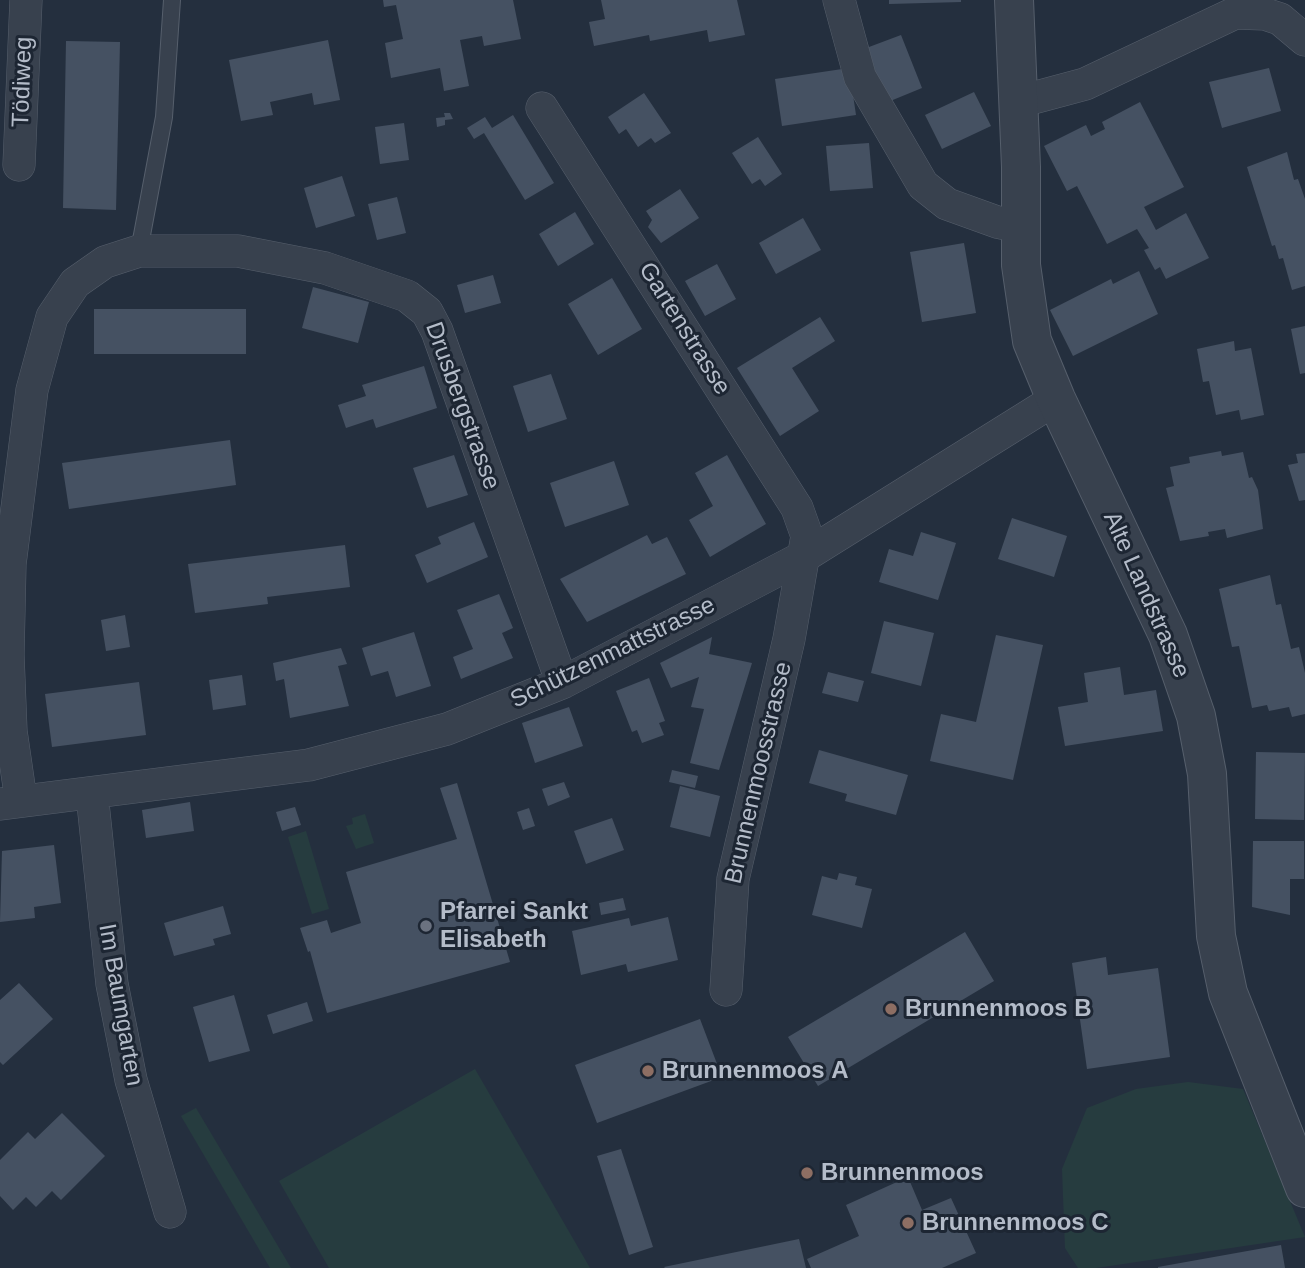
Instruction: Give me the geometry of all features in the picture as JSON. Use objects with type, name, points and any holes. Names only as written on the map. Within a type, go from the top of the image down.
[{"type":"street","name":"Tödiweg","points":[[19,165],[26,0]]},
{"type":"street","points":[[839,0],[860,77],[923,185],[947,204],[997,222],[1021,227]]},
{"type":"street","name":"Alte Landstrasse","points":[[1014,0],[1023,293],[1032,341],[1056,399],[1168,635],[1196,716],[1208,774],[1216,936],[1228,993],[1305,1188]]},
{"type":"street","points":[[1018,102],[1085,84],[1236,13],[1265,14],[1280,19],[1305,40]]},
{"type":"street","name":"Gartenstrasse","points":[[542,108],[797,508],[807,536],[803,557]]},
{"type":"street","name":"Drusbergstrasse","points":[[10,802],[10,577],[19,476],[32,390],[52,317],[75,283],[105,262],[139,251],[238,251],[325,268],[407,296],[426,312],[437,331],[562,683]]},
{"type":"street","name":"Schützenmattstrasse","points":[[10,802],[92,794],[309,765],[447,729],[562,683],[803,557],[1056,399]]},
{"type":"street","name":"Brunnenmoosstrasse","points":[[726,990],[733,879],[789,639],[803,557]]},
{"type":"street","name":"Im Baumgarten","points":[[92,794],[112,984],[131,1080],[170,1212]]},
{"type":"lane","points":[[139,251],[164,117],[172,0]]},
{"type":"green space","points":[[365,814],[374,843],[356,849],[346,826],[353,824],[352,818]]},
{"type":"green space","points":[[306,831],[329,909],[312,914],[288,837]]},
{"type":"green space","points":[[475,1069],[590,1268],[329,1268],[279,1181]]},
{"type":"green space","points":[[1188,1082],[1243,1089],[1305,1237],[1096,1268],[1078,1268],[1065,1248],[1062,1169],[1087,1108],[1136,1089]]},
{"type":"green space","points":[[196,1108],[291,1268],[270,1268],[181,1116]]},
{"type":"building","points":[[383,0],[513,0],[521,39],[484,46],[482,36],[460,40],[469,86],[444,91],[440,68],[391,78],[385,43],[403,39],[396,5],[384,7]]},
{"type":"building","points":[[601,0],[737,0],[745,35],[709,42],[707,30],[650,41],[649,35],[594,46],[589,22],[605,19]]},
{"type":"building","points":[[889,0],[961,0],[961,2],[889,4]]},
{"type":"building","points":[[901,35],[922,88],[883,104],[861,50]]},
{"type":"building","points":[[328,40],[340,100],[314,105],[312,93],[270,102],[273,115],[241,121],[229,60]]},
{"type":"building","points":[[66,41],[120,42],[116,210],[63,208]]},
{"type":"building","points":[[849,68],[856,115],[782,126],[775,79]]},
{"type":"building","points":[[1269,68],[1281,111],[1222,128],[1209,82]]},
{"type":"building","points":[[974,92],[991,126],[942,149],[925,115]]},
{"type":"building","points":[[644,93],[671,133],[655,143],[651,138],[638,147],[626,129],[619,134],[608,117]]},
{"type":"building","points":[[1140,102],[1184,187],[1144,207],[1156,230],[1186,213],[1209,258],[1166,279],[1160,267],[1155,270],[1144,250],[1149,248],[1137,229],[1107,244],[1077,186],[1067,191],[1044,146],[1086,125],[1091,136],[1105,129],[1102,122]]},
{"type":"building","points":[[444,113],[450,113],[453,119],[445,120],[445,125],[437,127],[436,118],[445,117]]},
{"type":"building","points":[[513,115],[554,183],[525,200],[484,133],[474,139],[467,128],[485,117],[492,128]]},
{"type":"building","points":[[404,123],[409,160],[380,164],[375,127]]},
{"type":"building","points":[[758,137],[782,174],[765,186],[760,179],[752,184],[732,153]]},
{"type":"building","points":[[869,143],[873,188],[830,191],[826,146]]},
{"type":"building","points":[[1287,152],[1294,180],[1298,179],[1305,199],[1305,286],[1292,290],[1283,258],[1279,259],[1275,245],[1272,246],[1247,167]]},
{"type":"building","points":[[342,176],[355,216],[316,228],[304,188]]},
{"type":"building","points":[[680,189],[699,218],[661,243],[648,227],[652,220],[646,211]]},
{"type":"building","points":[[397,197],[406,233],[377,240],[368,204]]},
{"type":"building","points":[[575,212],[594,244],[558,266],[539,234]]},
{"type":"building","points":[[803,218],[821,250],[776,274],[759,243]]},
{"type":"building","points":[[964,243],[976,313],[922,322],[910,252]]},
{"type":"building","points":[[717,264],[736,299],[705,316],[685,281]]},
{"type":"building","points":[[1139,271],[1158,314],[1073,356],[1050,310],[1111,279],[1113,284]]},
{"type":"building","points":[[493,275],[501,303],[465,313],[457,285]]},
{"type":"building","points":[[612,278],[642,329],[598,355],[568,304]]},
{"type":"building","points":[[313,287],[369,302],[358,343],[302,328]]},
{"type":"building","points":[[94,309],[246,309],[246,354],[94,354]]},
{"type":"building","points":[[820,317],[835,341],[792,368],[819,411],[780,436],[737,368]]},
{"type":"building","points":[[1305,326],[1305,373],[1300,374],[1291,329]]},
{"type":"building","points":[[1234,341],[1235,351],[1251,348],[1264,415],[1241,420],[1239,410],[1216,415],[1209,381],[1203,382],[1197,349]]},
{"type":"building","points":[[424,366],[437,408],[376,428],[373,419],[346,428],[338,405],[366,396],[362,385]]},
{"type":"building","points":[[551,374],[567,419],[528,432],[513,386]]},
{"type":"building","points":[[230,440],[236,485],[69,509],[62,463]]},
{"type":"building","points":[[1221,451],[1222,456],[1243,452],[1249,478],[1252,477],[1258,490],[1263,529],[1227,538],[1225,529],[1208,532],[1209,536],[1180,541],[1166,488],[1174,486],[1170,467],[1190,463],[1189,457]]},
{"type":"building","points":[[1305,453],[1305,500],[1299,501],[1288,465],[1298,463],[1296,454]]},
{"type":"building","points":[[454,455],[468,495],[427,508],[413,468]]},
{"type":"building","points":[[727,455],[766,524],[710,557],[689,520],[713,506],[695,473]]},
{"type":"building","points":[[614,461],[629,505],[565,527],[550,483]]},
{"type":"building","points":[[1012,518],[1067,536],[1054,577],[998,559]]},
{"type":"building","points":[[474,522],[488,557],[427,583],[415,555],[441,544],[438,537]]},
{"type":"building","points":[[921,532],[956,543],[938,600],[879,582],[889,549],[913,556]]},
{"type":"building","points":[[647,535],[652,544],[667,537],[686,574],[587,622],[560,579]]},
{"type":"building","points":[[345,545],[350,587],[267,597],[268,604],[195,613],[188,564]]},
{"type":"building","points":[[1270,575],[1276,605],[1281,604],[1291,649],[1299,647],[1305,673],[1305,714],[1292,717],[1289,707],[1269,711],[1267,705],[1252,708],[1239,646],[1232,647],[1219,589]]},
{"type":"building","points":[[499,594],[513,628],[502,633],[513,658],[461,679],[453,657],[473,649],[457,610]]},
{"type":"building","points":[[125,615],[130,647],[106,651],[101,620]]},
{"type":"building","points":[[884,621],[934,633],[921,686],[871,673]]},
{"type":"building","points":[[414,632],[431,686],[396,697],[388,671],[371,676],[362,648]]},
{"type":"building","points":[[996,635],[1043,645],[1013,780],[930,761],[941,714],[976,722]]},
{"type":"building","points":[[712,637],[709,654],[752,663],[719,770],[690,763],[704,709],[691,707],[699,677],[671,688],[660,663]]},
{"type":"building","points":[[341,648],[347,664],[338,666],[349,706],[290,718],[284,679],[276,681],[273,663]]},
{"type":"building","points":[[1120,667],[1124,695],[1156,690],[1163,731],[1065,746],[1058,707],[1088,702],[1084,673]]},
{"type":"building","points":[[828,672],[864,681],[858,702],[822,693]]},
{"type":"building","points":[[242,675],[246,705],[213,710],[209,680]]},
{"type":"building","points":[[649,678],[665,721],[659,723],[664,735],[642,743],[637,730],[632,732],[616,691]]},
{"type":"building","points":[[139,682],[146,735],[52,747],[45,694]]},
{"type":"building","points":[[569,707],[583,746],[535,763],[522,723]]},
{"type":"building","points":[[819,750],[908,775],[896,815],[845,801],[847,794],[809,783]]},
{"type":"building","points":[[1256,752],[1305,753],[1304,820],[1255,819]]},
{"type":"building","points":[[672,770],[698,776],[695,788],[669,782]]},
{"type":"building","points":[[564,782],[570,797],[548,806],[542,789]]},
{"type":"building","name":"Pfarrei Sankt Elisabeth","points":[[457,783],[510,962],[327,1013],[310,951],[308,952],[300,928],[327,920],[331,933],[361,923],[346,872],[457,839],[440,788]]},
{"type":"building","points":[[680,786],[720,796],[710,837],[670,827]]},
{"type":"building","points":[[190,802],[194,831],[146,838],[142,810]]},
{"type":"building","points":[[295,807],[301,825],[282,831],[276,812]]},
{"type":"building","points":[[529,808],[535,826],[523,830],[517,812]]},
{"type":"building","points":[[612,818],[624,850],[586,864],[574,831]]},
{"type":"building","points":[[1253,841],[1304,841],[1304,879],[1290,879],[1290,915],[1252,907]]},
{"type":"building","points":[[54,845],[61,903],[34,907],[35,918],[0,922],[2,851]]},
{"type":"building","points":[[839,873],[857,877],[855,885],[872,889],[862,928],[812,915],[822,876],[837,880]]},
{"type":"building","points":[[623,898],[626,910],[601,915],[599,903]]},
{"type":"building","points":[[223,906],[231,934],[213,939],[215,945],[174,956],[164,923]]},
{"type":"building","points":[[668,917],[678,960],[628,972],[626,964],[581,975],[572,931],[629,918],[631,926]]},
{"type":"building","name":"Brunnenmoos B","points":[[965,932],[994,981],[818,1086],[788,1037]]},
{"type":"building","points":[[1106,957],[1108,975],[1158,968],[1170,1057],[1087,1069],[1072,963]]},
{"type":"building","points":[[19,983],[53,1019],[3,1065],[0,1062],[0,1000]]},
{"type":"building","points":[[234,995],[250,1051],[209,1062],[193,1007]]},
{"type":"building","points":[[307,1002],[313,1021],[273,1034],[267,1015]]},
{"type":"building","name":"Brunnenmoos A","points":[[700,1019],[722,1077],[597,1123],[575,1065]]},
{"type":"building","points":[[62,1113],[105,1156],[61,1200],[52,1191],[36,1207],[26,1197],[13,1210],[0,1196],[0,1160],[28,1132],[35,1139]]},
{"type":"building","points":[[621,1149],[653,1247],[629,1255],[597,1156]]},
{"type":"building","name":"Brunnenmoos C","points":[[908,1177],[922,1210],[951,1198],[976,1253],[942,1268],[811,1268],[807,1259],[859,1236],[846,1205]]},
{"type":"building","points":[[799,1239],[806,1268],[664,1267]]},
{"type":"building","points":[[1281,1245],[1285,1268],[1158,1268],[1158,1267]]},
{"type":"place","name":"Pfarrei Sankt Elisabeth","points":[[426,926]]},
{"type":"place","name":"Brunnenmoos B","points":[[891,1009]]},
{"type":"place","name":"Brunnenmoos A","points":[[648,1071]]},
{"type":"place","name":"Brunnenmoos","points":[[807,1173]]},
{"type":"place","name":"Brunnenmoos C","points":[[908,1223]]}]
